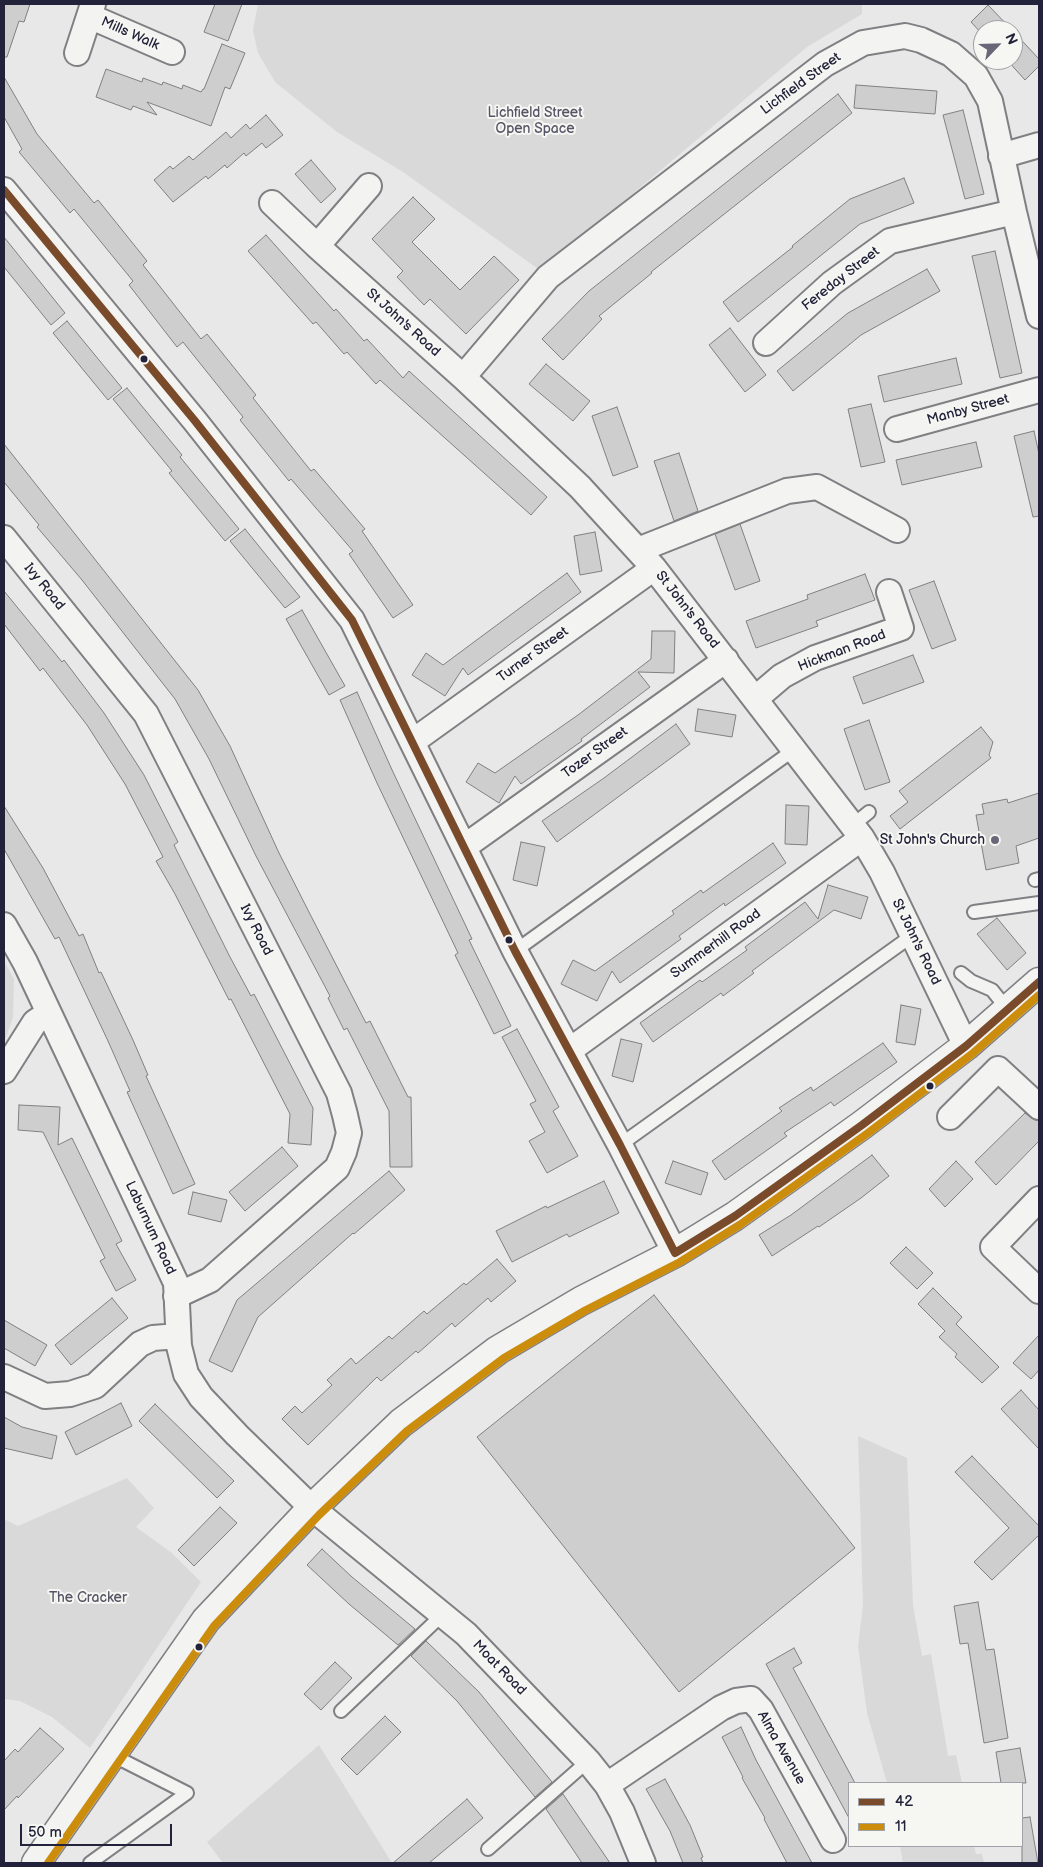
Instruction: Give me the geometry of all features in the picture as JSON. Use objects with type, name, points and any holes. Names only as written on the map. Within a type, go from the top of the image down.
[{"type":"main road","points":[[36,1863],[206,1620],[312,1508],[401,1423],[498,1350],[581,1301],[675,1253],[735,1216],[862,1125],[966,1046],[1039,982]]},
{"type":"street","name":"Mills Walk","points":[[91,10],[172,52]]},
{"type":"street","points":[[77,54],[91,10]]},
{"type":"street","name":"Lichfield Street","points":[[463,377],[548,277],[825,64],[863,43],[905,36],[921,40],[951,54],[976,76],[990,101],[1039,316]]},
{"type":"street","points":[[1002,156],[1039,144]]},
{"type":"street","points":[[317,246],[370,186]]},
{"type":"street","points":[[4,190],[196,421],[352,620],[514,951],[570,1050],[675,1253]]},
{"type":"street","name":"St John's Road","points":[[272,203],[463,377],[580,488],[654,568],[795,749],[861,825],[966,1046]]},
{"type":"street","name":"Fereday Street","points":[[766,343],[832,283],[890,241],[1014,212]]},
{"type":"street","name":"Manby Street","points":[[897,429],[1039,390]]},
{"type":"street","points":[[638,550],[787,491],[817,487],[897,530]]},
{"type":"street","name":"Ivy Road","points":[[4,538],[146,714],[339,1093],[346,1115],[349,1134],[337,1168],[210,1280],[176,1296]]},
{"type":"street","name":"Turner Street","points":[[412,742],[654,568]]},
{"type":"street","name":"Hickman Road","points":[[755,699],[782,676],[815,658],[901,628],[889,592]]},
{"type":"street","name":"Tozer Street","points":[[464,847],[726,660]]},
{"type":"street","name":"Summerhill Road","points":[[570,1050],[861,825]]},
{"type":"street","name":"Laburnum Road","points":[[4,925],[25,962],[176,1283],[178,1336],[186,1374],[201,1397],[237,1436],[312,1508]]},
{"type":"street","points":[[4,1071],[36,1022],[49,1013]]},
{"type":"street","points":[[950,1117],[998,1069],[1039,1107]]},
{"type":"street","points":[[1039,1199],[993,1247],[1039,1291]]},
{"type":"street","points":[[4,1377],[45,1396],[70,1394],[95,1386],[140,1344],[152,1338],[178,1336]]},
{"type":"street","name":"Moat Road","points":[[312,1508],[466,1634],[588,1761],[607,1785],[622,1812],[643,1863]]},
{"type":"street","name":"Alma Avenue","points":[[607,1785],[721,1708],[736,1701],[751,1699],[760,1710],[833,1840]]},
{"type":"lane","points":[[514,951],[795,749]]},
{"type":"lane","points":[[974,912],[1039,903]]},
{"type":"lane","points":[[620,1145],[913,936]]},
{"type":"lane","points":[[961,973],[971,981],[992,990],[1008,1010]]},
{"type":"lane","points":[[341,1711],[442,1615]]},
{"type":"lane","points":[[90,1863],[187,1793],[112,1755]]},
{"type":"lane","points":[[488,1849],[588,1761]]},
{"type":"green space","name":"Lichfield Street Open Space","points":[[258,4],[862,4],[862,14],[807,47],[541,271],[403,172],[337,132],[275,82],[258,53],[253,30]]},
{"type":"green space","points":[[4,961],[14,979],[13,1017],[4,1043]]},
{"type":"green space","points":[[858,1436],[907,1458],[913,1605],[922,1656],[931,1654],[948,1756],[956,1755],[962,1782],[887,1782],[867,1713],[858,1646],[863,1606]]},
{"type":"green space","name":"The Cracker","points":[[127,1478],[154,1508],[136,1527],[172,1553],[201,1582],[90,1748],[52,1717],[20,1701],[4,1699],[4,1519],[18,1526]]},
{"type":"green space","points":[[319,1745],[392,1863],[223,1863],[207,1842]]},
{"type":"green space","points":[[900,1847],[974,1847],[976,1854],[982,1854],[984,1863],[903,1863]]},
{"type":"building","points":[[4,4],[30,4],[24,22],[19,21],[7,57],[4,57]]},
{"type":"building","points":[[215,4],[242,4],[228,41],[204,32]]},
{"type":"building","points":[[988,5],[1002,20],[973,20]]},
{"type":"building","points":[[1023,42],[1039,59],[1039,66],[1025,80],[1016,70],[1023,70]]},
{"type":"building","points":[[222,44],[245,53],[230,89],[225,87],[211,126],[147,102],[157,115],[133,106],[131,110],[96,97],[106,69],[142,82],[143,78],[162,85],[163,82],[182,89],[183,85],[201,92],[204,89]]},
{"type":"building","points":[[4,77],[37,134],[94,203],[98,200],[147,261],[143,265],[201,339],[207,334],[256,395],[253,398],[311,471],[314,469],[365,529],[362,531],[413,605],[393,618],[349,554],[353,551],[291,479],[289,481],[240,420],[243,417],[183,342],[177,347],[129,285],[133,281],[74,209],[70,213],[19,152],[22,149],[4,117]]},
{"type":"building","points":[[856,85],[937,91],[935,114],[854,108]]},
{"type":"building","points":[[838,94],[852,113],[651,272],[599,316],[602,319],[563,360],[542,339],[589,291]]},
{"type":"building","points":[[963,110],[984,194],[965,199],[943,115]]},
{"type":"building","points":[[266,115],[283,135],[266,148],[262,143],[246,156],[244,153],[227,168],[225,165],[208,179],[206,176],[173,202],[154,180],[170,166],[173,169],[189,156],[193,160],[226,132],[231,138],[246,124],[250,129]]},
{"type":"building","points":[[311,160],[336,189],[321,203],[295,174]]},
{"type":"building","points":[[904,178],[914,203],[860,224],[738,322],[723,302],[850,199]]},
{"type":"building","points":[[413,197],[435,219],[412,242],[460,290],[494,256],[519,280],[466,334],[430,299],[424,305],[397,277],[403,271],[372,239]]},
{"type":"building","points":[[266,235],[334,311],[336,309],[364,341],[367,339],[403,378],[409,371],[547,497],[531,515],[380,380],[376,384],[347,352],[344,354],[316,322],[313,324],[248,251]]},
{"type":"building","points":[[4,237],[65,313],[51,325],[4,267]]},
{"type":"building","points":[[995,251],[1022,373],[1000,378],[972,256]]},
{"type":"building","points":[[927,269],[940,291],[861,335],[793,391],[777,371],[848,313]]},
{"type":"building","points":[[67,321],[122,388],[108,400],[53,333]]},
{"type":"building","points":[[730,328],[766,375],[745,392],[709,345]]},
{"type":"building","points":[[956,358],[962,384],[884,402],[878,376]]},
{"type":"building","points":[[546,364],[590,401],[573,421],[529,384]]},
{"type":"building","points":[[127,388],[239,529],[225,541],[169,473],[172,471],[113,399]]},
{"type":"building","points":[[871,404],[885,462],[861,467],[848,409]]},
{"type":"building","points":[[617,407],[638,467],[613,476],[592,416]]},
{"type":"building","points":[[1034,431],[1039,454],[1039,516],[1033,517],[1014,436]]},
{"type":"building","points":[[976,442],[982,467],[902,485],[896,460]]},
{"type":"building","points":[[4,444],[198,690],[230,746],[279,853],[366,1023],[370,1021],[408,1097],[411,1097],[412,1167],[390,1167],[389,1111],[347,1028],[344,1030],[328,998],[330,996],[256,856],[209,759],[175,699],[82,580],[37,527],[39,525],[4,482]]},
{"type":"building","points":[[679,453],[698,511],[674,521],[654,461]]},
{"type":"building","points":[[740,524],[760,581],[735,590],[715,534]]},
{"type":"building","points":[[245,529],[300,597],[285,608],[230,541]]},
{"type":"building","points":[[595,532],[602,571],[580,575],[574,536]]},
{"type":"building","points":[[567,573],[581,592],[468,675],[463,668],[445,696],[412,675],[426,653],[443,665]]},
{"type":"building","points":[[865,574],[875,600],[816,621],[818,626],[756,648],[746,621],[808,599],[807,595]]},
{"type":"building","points":[[934,581],[956,640],[932,649],[909,590]]},
{"type":"building","points":[[4,591],[62,662],[64,660],[104,713],[144,775],[178,842],[174,845],[230,957],[251,996],[254,994],[313,1108],[311,1145],[288,1143],[290,1114],[231,999],[229,1000],[156,861],[163,857],[125,784],[87,725],[43,668],[40,671],[4,624]]},
{"type":"building","points":[[302,610],[345,686],[329,695],[286,619]]},
{"type":"building","points":[[652,631],[675,631],[674,673],[638,672],[650,687],[581,739],[582,741],[521,784],[515,776],[499,803],[466,782],[478,763],[495,773],[578,715],[651,659]]},
{"type":"building","points":[[913,655],[924,682],[863,704],[853,677]]},
{"type":"building","points":[[357,692],[472,939],[469,940],[511,1026],[494,1034],[455,955],[458,953],[377,783],[340,700]]},
{"type":"building","points":[[698,709],[736,715],[732,737],[695,731]]},
{"type":"building","points":[[869,720],[890,782],[865,790],[844,729]]},
{"type":"building","points":[[676,724],[690,744],[557,842],[542,821],[604,778]]},
{"type":"building","points":[[981,727],[993,742],[989,755],[991,758],[900,829],[890,816],[908,802],[899,791]]},
{"type":"building","points":[[1039,793],[1039,838],[1016,846],[1019,863],[986,870],[976,815],[984,814],[982,804],[1007,799],[1008,803]]},
{"type":"building","points":[[786,805],[809,806],[807,845],[785,844]]},
{"type":"building","points":[[4,806],[43,868],[79,936],[83,934],[99,973],[101,972],[133,1040],[148,1075],[146,1076],[195,1184],[173,1194],[127,1092],[130,1091],[108,1041],[59,937],[55,939],[4,849]]},
{"type":"building","points":[[521,842],[545,847],[537,886],[513,880]]},
{"type":"building","points":[[773,843],[786,863],[725,906],[724,903],[679,936],[681,939],[620,983],[612,971],[597,1001],[561,984],[573,960],[595,971],[674,914],[672,911],[701,890],[703,893]]},
{"type":"building","points":[[828,885],[868,897],[861,919],[834,910],[752,971],[754,973],[723,996],[721,993],[653,1042],[640,1023],[700,980],[702,982],[747,950],[745,947],[805,902],[818,919]]},
{"type":"building","points":[[997,918],[1026,953],[1007,970],[977,934]]},
{"type":"building","points":[[901,1005],[921,1009],[915,1045],[896,1042]]},
{"type":"building","points":[[517,1029],[559,1107],[553,1111],[578,1156],[547,1173],[529,1141],[545,1132],[530,1104],[536,1101],[502,1037]]},
{"type":"building","points":[[621,1039],[642,1044],[633,1082],[612,1076]]},
{"type":"building","points":[[883,1043],[897,1062],[834,1106],[831,1102],[784,1133],[787,1136],[725,1180],[712,1161],[782,1111],[779,1108],[811,1087],[813,1091]]},
{"type":"building","points":[[19,1105],[60,1107],[58,1145],[72,1138],[122,1241],[116,1244],[136,1280],[116,1291],[100,1261],[105,1258],[43,1132],[18,1130]]},
{"type":"building","points":[[1025,1113],[1035,1120],[1039,1120],[1039,1141],[996,1185],[975,1162]]},
{"type":"building","points":[[282,1147],[298,1166],[245,1211],[229,1192]]},
{"type":"building","points":[[872,1155],[889,1176],[819,1227],[772,1256],[759,1235],[791,1215]]},
{"type":"building","points":[[673,1161],[708,1173],[701,1195],[665,1183]]},
{"type":"building","points":[[956,1161],[973,1179],[945,1207],[929,1189]]},
{"type":"building","points":[[389,1171],[405,1190],[258,1317],[232,1372],[209,1361],[237,1300]]},
{"type":"building","points":[[604,1181],[619,1213],[569,1237],[567,1234],[512,1262],[496,1231],[546,1206],[547,1208]]},
{"type":"building","points":[[193,1192],[227,1200],[221,1222],[188,1214]]},
{"type":"building","points":[[906,1247],[933,1273],[917,1289],[890,1263]]},
{"type":"building","points":[[497,1259],[516,1281],[491,1302],[488,1298],[455,1327],[452,1323],[418,1353],[416,1351],[381,1381],[377,1377],[308,1445],[282,1419],[295,1406],[302,1413],[332,1385],[327,1380],[351,1358],[356,1364],[389,1336],[392,1339],[424,1311],[427,1314],[464,1283],[466,1285]]},
{"type":"building","points":[[933,1288],[962,1317],[956,1324],[999,1367],[982,1383],[955,1357],[957,1354],[939,1337],[945,1331],[918,1304]]},
{"type":"building","points":[[654,1295],[855,1548],[679,1692],[477,1437]]},
{"type":"building","points":[[112,1298],[128,1318],[71,1365],[55,1345]]},
{"type":"building","points":[[4,1320],[47,1345],[35,1366],[4,1348]]},
{"type":"building","points":[[1039,1335],[1039,1370],[1031,1379],[1013,1363]]},
{"type":"building","points":[[1021,1390],[1039,1410],[1039,1449],[1001,1409]]},
{"type":"building","points":[[121,1403],[132,1426],[76,1455],[65,1432]]},
{"type":"building","points":[[155,1404],[234,1481],[217,1498],[139,1421]]},
{"type":"building","points":[[4,1417],[22,1427],[57,1436],[52,1459],[4,1448]]},
{"type":"building","points":[[972,1456],[1039,1526],[1039,1535],[992,1580],[974,1562],[1009,1528],[955,1472]]},
{"type":"building","points":[[220,1507],[237,1523],[194,1566],[178,1550]]},
{"type":"building","points":[[322,1549],[352,1577],[415,1629],[398,1645],[349,1604],[307,1565]]},
{"type":"building","points":[[978,1602],[986,1650],[994,1649],[1008,1738],[984,1743],[968,1643],[960,1644],[954,1606]]},
{"type":"building","points":[[426,1641],[479,1692],[552,1782],[535,1797],[457,1701],[411,1656]]},
{"type":"building","points":[[794,1648],[802,1663],[793,1668],[854,1782],[848,1782],[848,1816],[766,1664]]},
{"type":"building","points":[[335,1662],[352,1678],[321,1710],[304,1694]]},
{"type":"building","points":[[385,1716],[401,1732],[357,1775],[341,1759]]},
{"type":"building","points":[[741,1727],[756,1760],[812,1863],[787,1863],[765,1818],[742,1778],[722,1737]]},
{"type":"building","points":[[40,1728],[64,1749],[18,1798],[17,1796],[4,1810],[4,1761],[15,1749],[18,1752]]},
{"type":"building","points":[[1020,1748],[1026,1783],[1001,1782],[996,1752]]},
{"type":"building","points":[[665,1779],[690,1825],[703,1857],[701,1858],[703,1863],[683,1863],[670,1831],[646,1789]]},
{"type":"building","points":[[563,1794],[610,1863],[582,1863],[546,1809]]},
{"type":"building","points":[[467,1799],[483,1818],[429,1863],[393,1863]]},
{"type":"building","points":[[1030,1817],[1038,1863],[1022,1863],[1023,1818]]},
{"type":"transit line","name":"42","points":[[4,190],[195,421],[352,620],[515,951],[620,1145],[675,1253],[735,1216],[862,1125],[966,1046],[1039,982]]},
{"type":"transit line","name":"11","points":[[48,1863],[214,1626],[319,1515],[407,1431],[504,1358],[586,1310],[680,1262],[741,1224],[868,1133],[972,1054],[1039,995]]},
{"type":"place","name":"St John's Church","points":[[995,840]]}]
